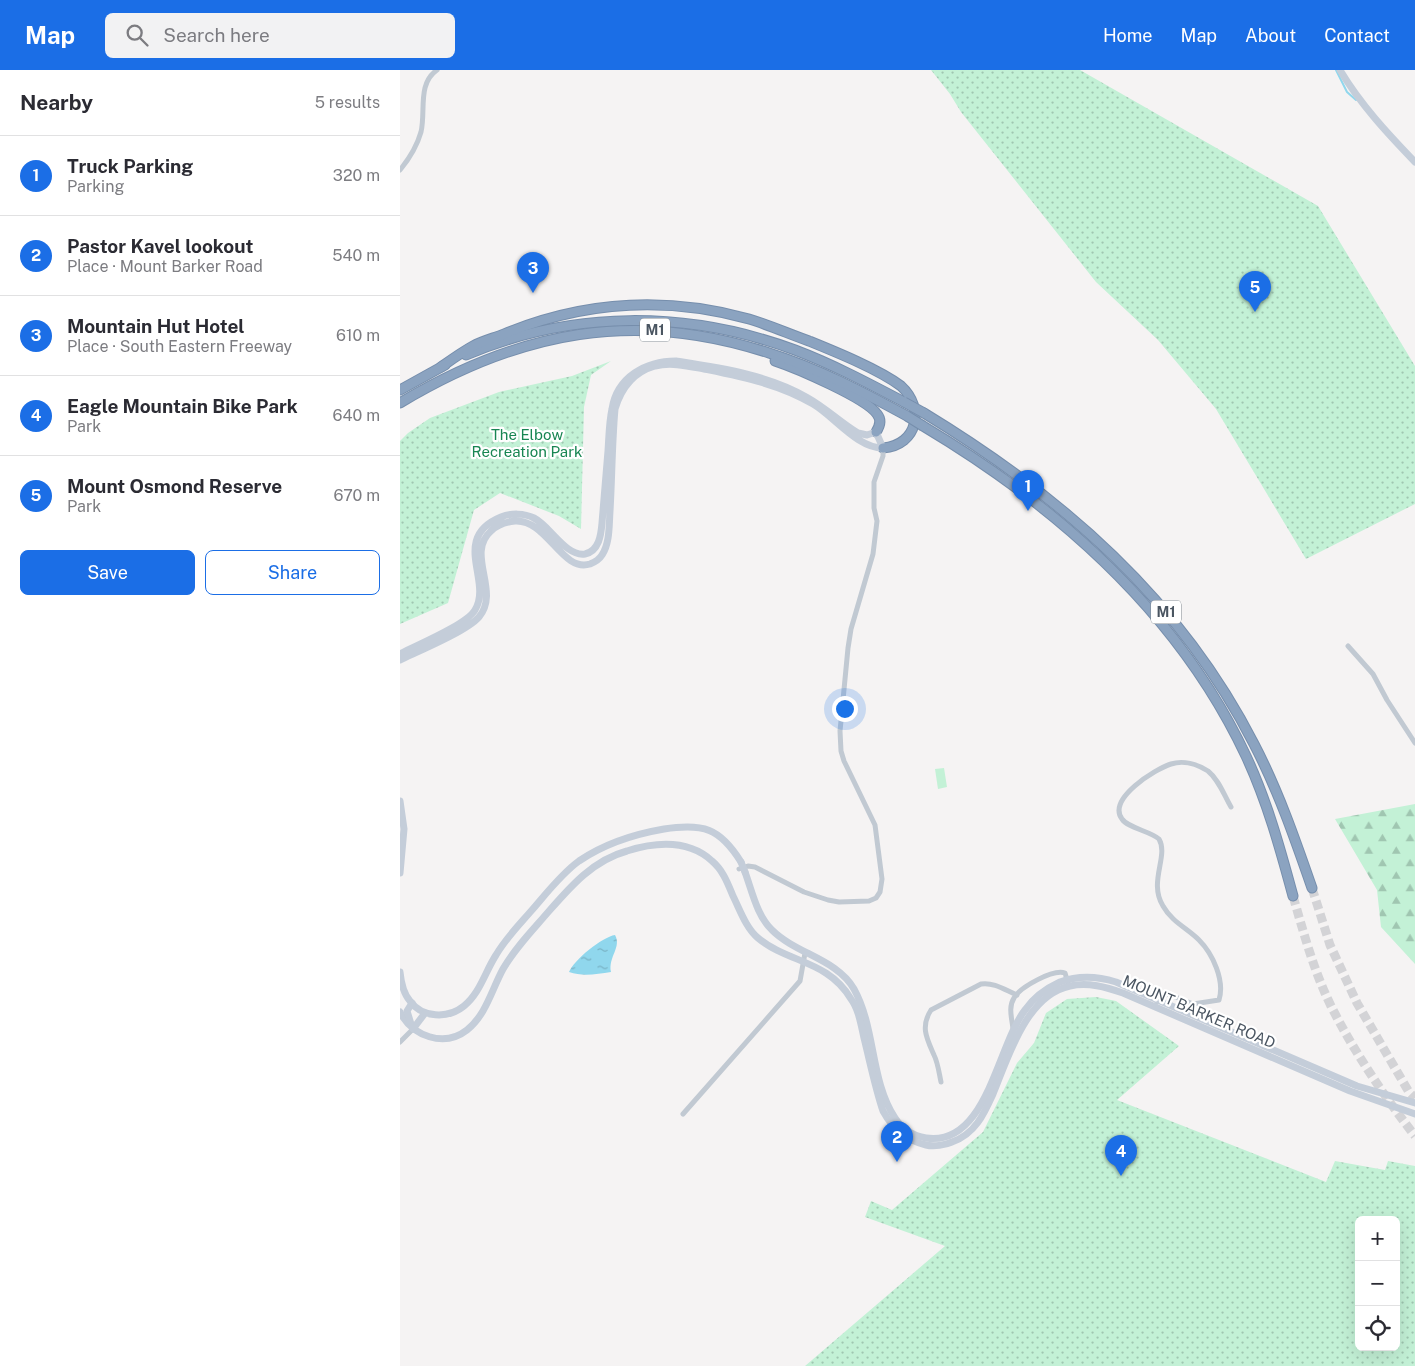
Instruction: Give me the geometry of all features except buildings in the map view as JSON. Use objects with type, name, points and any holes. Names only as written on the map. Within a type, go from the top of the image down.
[{"type":"highway","points":[[441,367],[474,345],[529,323],[557,315],[600,307],[638,304],[663,304],[709,310],[749,319],[788,333],[860,364],[901,386],[913,401],[916,416],[915,423],[903,441],[883,450]]},
{"type":"highway","name":"M1","points":[[400,390],[441,367],[496,343],[556,327],[616,320],[646,320],[677,322],[736,332],[794,350],[850,374],[904,402],[989,454],[1062,508],[1124,565],[1170,616],[1211,672],[1254,743],[1280,799],[1312,888]]},
{"type":"highway","name":"M1","points":[[400,403],[473,364],[521,348],[591,332],[651,330],[681,332],[712,338],[769,353],[798,363],[854,388],[907,416],[991,469],[1058,520],[1125,582],[1165,628],[1206,684],[1246,757],[1269,814],[1292,896]]},
{"type":"highway","points":[[651,330],[758,355],[811,376],[873,409],[878,414],[880,420],[876,432]]},
{"type":"main road","points":[[1340,70],[1353,91],[1372,115],[1415,162]]},
{"type":"main road","points":[[400,654],[459,624],[475,610],[480,595],[475,562],[476,542],[484,528],[491,522],[508,514],[526,515],[542,524],[572,552],[590,553],[595,548],[600,538],[602,523],[612,408],[626,380],[645,366],[665,361],[676,361],[767,380],[816,402],[858,433],[867,435],[876,432],[883,450]]},
{"type":"main road","points":[[400,660],[457,632],[475,621],[483,612],[488,597],[481,552],[489,532],[498,525],[518,521],[532,524],[542,531],[563,554],[576,563],[586,565],[595,562],[602,556],[606,547],[609,524],[615,409],[627,385],[638,374],[647,369],[664,365],[686,366],[772,385],[816,406],[862,442],[883,450]]},
{"type":"main road","points":[[400,800],[404,829],[400,873]]},
{"type":"main road","name":"MOUNT BARKER ROAD","points":[[425,1013],[447,1014],[464,1006],[476,992],[495,955],[507,939],[556,883],[579,861],[615,842],[644,834],[676,827],[701,828],[717,834],[730,845],[767,924],[780,937],[834,969],[852,986],[865,1012],[886,1100],[896,1120],[913,1134],[930,1138],[946,1138],[969,1123],[982,1102],[1013,1030],[1024,1011],[1035,998],[1055,985],[1068,983],[1101,986],[1156,1003],[1357,1086],[1415,1103]]},
{"type":"main road","name":"MOUNT BARKER ROAD","points":[[412,1029],[427,1037],[438,1038],[451,1038],[464,1032],[482,1012],[516,949],[572,886],[602,862],[624,851],[661,843],[678,844],[703,854],[713,861],[727,881],[746,923],[757,937],[768,945],[831,976],[843,986],[859,1016],[883,1111],[891,1125],[910,1140],[929,1146],[948,1144],[956,1141],[975,1127],[984,1114],[1026,1020],[1042,1001],[1068,983]]},
{"type":"main road","points":[[400,972],[404,992],[412,1004],[425,1013],[412,1029]]},
{"type":"main road","name":"MOUNT BARKER ROAD","points":[[1156,1003],[1350,1091],[1415,1114]]},
{"type":"main road","points":[[412,1004],[408,1007],[407,1012],[412,1029]]},
{"type":"main road","points":[[400,1012],[412,1029]]},
{"type":"main road","points":[[1402,1110],[1404,1101]]},
{"type":"street","points":[[400,170],[416,145],[421,132],[424,87],[430,74],[437,70]]},
{"type":"street","points":[[742,868],[748,866],[755,867],[804,892],[840,902],[869,901],[876,898],[880,892],[882,879],[875,825],[844,761],[841,751],[840,731],[851,629],[870,566],[877,534],[874,482],[883,450]]},
{"type":"street","points":[[1348,646],[1373,674],[1387,700],[1415,743]]},
{"type":"street","points":[[1156,1003],[1168,994],[1193,1004],[1213,1002],[1219,1000],[1222,988],[1206,948],[1172,918],[1160,900],[1157,881],[1162,848],[1159,838],[1124,822],[1119,814],[1120,804],[1132,788],[1142,780],[1161,768],[1181,762],[1192,764],[1209,772],[1219,785],[1231,807]]},
{"type":"street","points":[[683,1114],[800,981],[805,953]]},
{"type":"street","points":[[1013,1030],[1011,1010],[1013,999],[1017,994],[1035,981],[1055,973],[1065,973],[1068,983]]},
{"type":"street","points":[[941,1082],[937,1063],[925,1033],[926,1017],[931,1010],[973,988],[988,983],[1017,994]]},
{"type":"street","points":[[400,1042],[412,1029]]},
{"type":"green space","points":[[931,70],[1080,70],[1318,206],[1415,366],[1415,504],[1306,559],[1216,409],[1158,340],[1096,282],[961,112],[950,94]]},
{"type":"green space","name":"The Elbow Recreation Park","points":[[611,361],[591,375],[584,407],[581,529],[559,516],[500,493],[474,510],[448,603],[400,624],[400,441],[430,418],[499,392],[572,376]]},
{"type":"green space","points":[[944,768],[947,787],[938,789],[935,769]]},
{"type":"green space","points":[[1415,804],[1415,964],[1381,927],[1377,890],[1335,819]]},
{"type":"green space","points":[[1096,997],[1116,1001],[1179,1046],[1117,1100],[1326,1182],[1335,1161],[1385,1170],[1388,1161],[1415,1166],[1415,1366],[805,1366],[945,1246],[865,1217],[871,1201],[892,1210],[983,1132],[1017,1063],[1034,1043],[1046,1013],[1067,999]]},
{"type":"water","points":[[615,935],[617,944],[611,962],[611,972],[585,975],[569,972],[576,961],[589,950],[603,940]]},
{"type":"waterway","points":[[1336,70],[1347,92],[1356,100]]},
{"type":"tunnel","points":[[1312,888],[1330,945],[1357,1003],[1409,1092],[1415,1098]]},
{"type":"tunnel","points":[[1293,896],[1305,939],[1332,1008],[1371,1074],[1415,1136]]},
{"type":"place","name":"Mountain Hut Hotel","points":[[533,293]]},
{"type":"place","name":"Mount Osmond Reserve","points":[[1255,312]]},
{"type":"place","name":"Truck Parking","points":[[1028,511]]},
{"type":"place","name":"Pastor Kavel lookout","points":[[897,1162]]},
{"type":"place","name":"Eagle Mountain Bike Park","points":[[1121,1176]]}]
